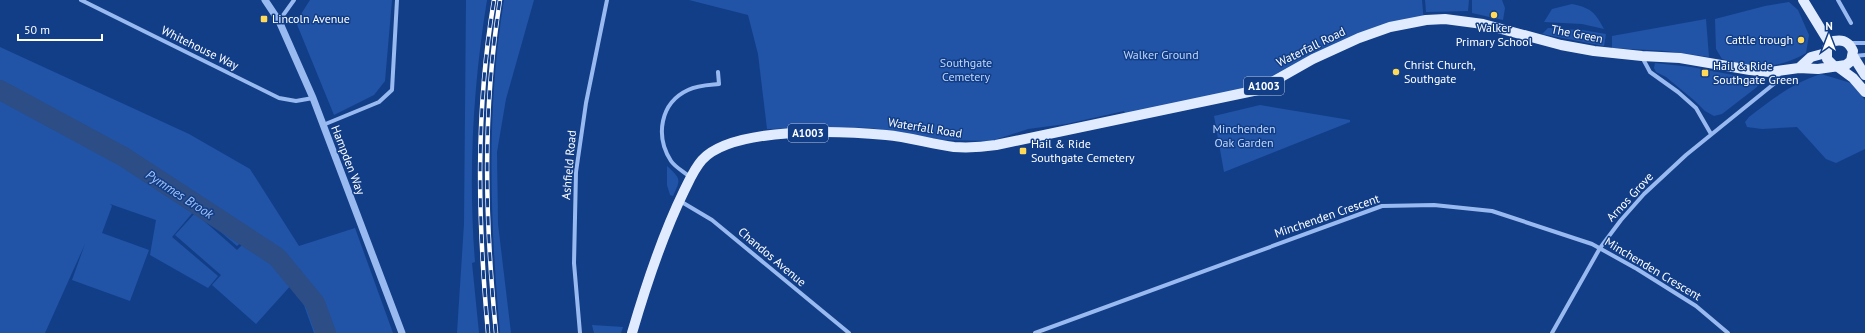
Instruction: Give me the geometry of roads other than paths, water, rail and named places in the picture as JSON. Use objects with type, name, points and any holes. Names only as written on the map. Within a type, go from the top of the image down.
[{"type":"main road","points":[[1803,0],[1828,48],[1827,59],[1853,78],[1865,92]]},
{"type":"main road","name":"The Green","points":[[1390,28],[1426,20],[1465,21],[1582,50],[1680,58],[1713,62],[1750,70],[1780,72],[1799,68],[1811,57],[1828,48]]},
{"type":"main road","name":"Waterfall Road","points":[[632,333],[664,236],[679,200],[702,160],[724,145],[776,135],[827,133],[881,134],[955,147],[981,147],[1037,137],[1258,90],[1319,56],[1359,38],[1390,28]]},
{"type":"main road","points":[[1799,68],[1818,69],[1846,65],[1852,56],[1853,51],[1848,43],[1839,40],[1828,48]]},
{"type":"main road","points":[[1852,56],[1865,75]]},
{"type":"street","name":"Whitehouse Way","points":[[82,0],[279,98],[296,100],[313,98]]},
{"type":"street","name":"Hampden Way","points":[[265,0],[279,21],[313,98],[402,333]]},
{"type":"street","points":[[279,21],[294,0]]},
{"type":"street","points":[[323,125],[379,102],[392,90],[397,0]]},
{"type":"street","name":"Ashfield Road","points":[[580,333],[574,263],[576,172],[586,104],[607,0]]},
{"type":"street","points":[[1838,0],[1851,23]]},
{"type":"street","points":[[1848,43],[1865,43]]},
{"type":"street","points":[[1852,56],[1865,55]]},
{"type":"street","points":[[1642,56],[1650,72],[1678,92],[1696,108],[1711,134],[1774,83],[1780,72]]},
{"type":"street","points":[[691,177],[672,162],[663,140],[662,118],[668,106],[678,96],[689,89],[719,84],[718,72]]},
{"type":"street","name":"Arnos Grove","points":[[1552,333],[1600,248],[1621,220],[1644,194],[1711,134]]},
{"type":"street","name":"Chandos Avenue","points":[[679,200],[712,220],[849,333]]},
{"type":"street","name":"Minchenden Crescent","points":[[1035,333],[1382,206],[1434,205],[1492,211],[1600,248],[1696,306],[1728,333]]},
{"type":"waterway","name":"Pymmes Brook","points":[[0,90],[124,157],[277,257],[315,303],[326,333]]},
{"type":"railway","points":[[488,333],[480,208],[480,166],[484,84],[494,0]]},
{"type":"railway","points":[[496,333],[489,249],[487,166],[490,84],[500,0]]},
{"type":"place","name":"Walker Primary School","points":[[1494,15]]},
{"type":"place","name":"Lincoln Avenue","points":[[264,19]]},
{"type":"place","name":"Cattle trough","points":[[1801,40]]},
{"type":"place","name":"Christ Church, Southgate","points":[[1396,72]]},
{"type":"place","name":"Hail & Ride Southgate Green","points":[[1705,73]]},
{"type":"place","name":"Hail & Ride Southgate Cemetery","points":[[1023,151]]},
{"type":"park label","name":"Walker Ground","points":[[1161,55]]},
{"type":"park label","name":"Southgate Cemetery","points":[[966,70]]},
{"type":"park label","name":"Minchenden Oak Garden","points":[[1244,136]]}]
